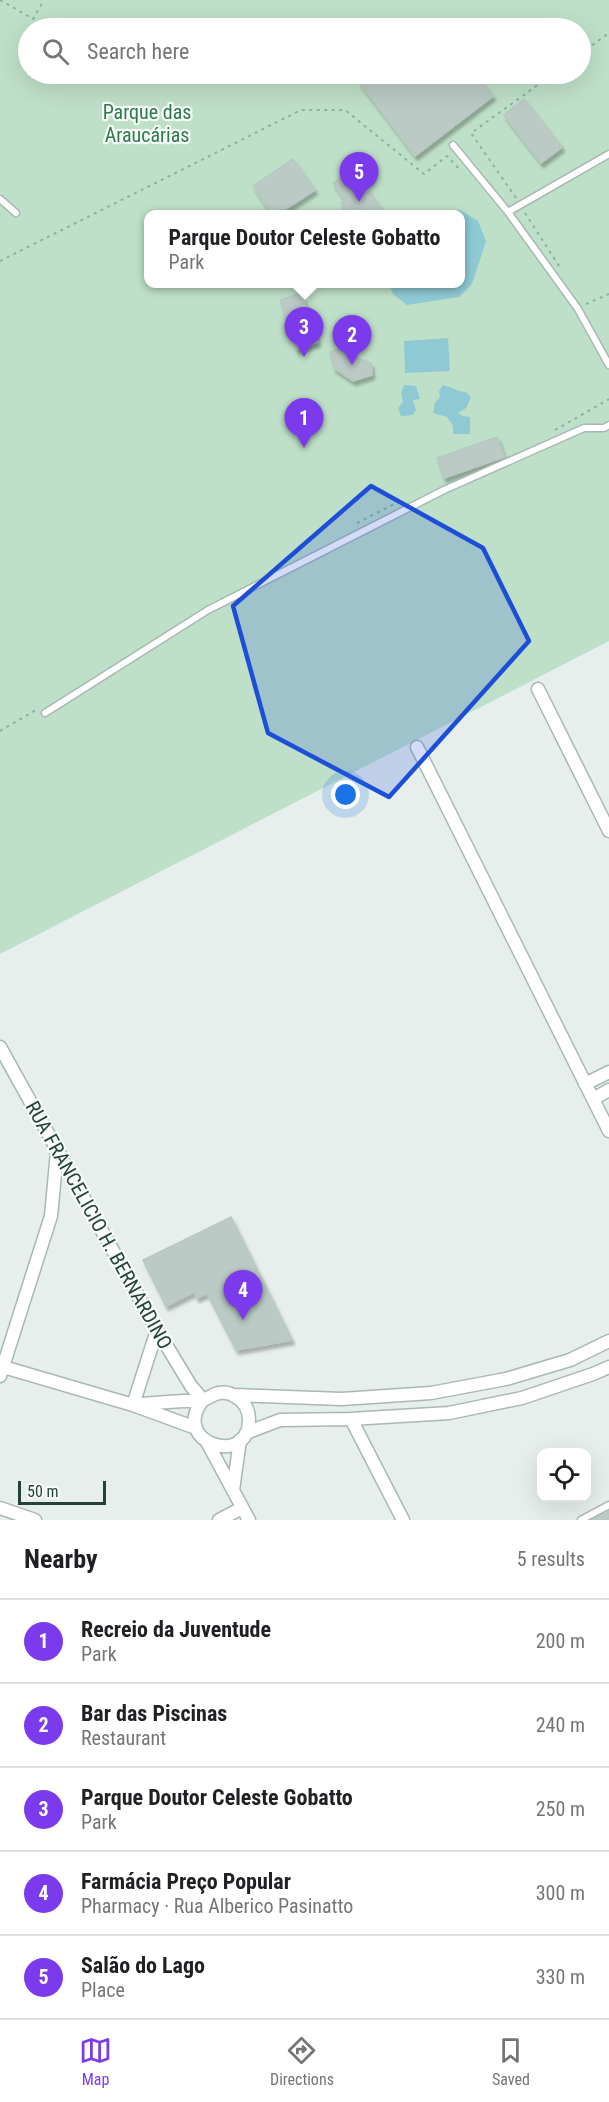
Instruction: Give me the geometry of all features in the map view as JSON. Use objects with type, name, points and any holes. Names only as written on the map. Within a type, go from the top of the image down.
[{"type":"street","points":[[538,690],[609,831]]},
{"type":"street","points":[[417,747],[609,1131]]},
{"type":"street","name":"RUA FRANCELICIO H. BERNARDINO","points":[[0,1047],[157,1330],[191,1386],[203,1400]]},
{"type":"street","points":[[585,1084],[609,1072]]},
{"type":"street","points":[[593,1099],[609,1090]]},
{"type":"street","points":[[57,1152],[51,1216],[1,1370],[133,1405],[196,1428],[207,1442],[249,1520]]},
{"type":"street","points":[[133,1405],[157,1330]]},
{"type":"street","points":[[133,1405],[203,1400],[216,1393],[342,1399],[431,1393],[516,1376],[570,1360],[609,1341]]},
{"type":"street","points":[[207,1442],[224,1447],[280,1420],[351,1419],[449,1413],[522,1398],[609,1367]]},
{"type":"street","points":[[233,1490],[249,1416],[247,1407],[234,1395]]},
{"type":"street","points":[[196,1428],[196,1413],[203,1400]]},
{"type":"street","points":[[351,1419],[403,1520]]},
{"type":"street","points":[[0,1508],[35,1520]]},
{"type":"street","points":[[219,1520],[243,1508]]},
{"type":"lane","points":[[453,145],[508,212],[578,309],[609,365]]},
{"type":"lane","points":[[508,212],[609,154]]},
{"type":"lane","points":[[0,199],[15,213]]},
{"type":"lane","points":[[45,713],[208,610],[444,490],[584,428],[604,428],[609,425]]},
{"type":"lane","points":[[581,1520],[609,1505]]},
{"type":"path","points":[[0,0],[31,18]]},
{"type":"path","points":[[34,18],[44,0]]},
{"type":"path","points":[[591,46],[609,33]]},
{"type":"path","points":[[539,84],[471,133],[561,268]]},
{"type":"path","points":[[0,261],[301,111],[345,110],[424,174],[447,156],[462,172]]},
{"type":"path","points":[[585,305],[609,294]]},
{"type":"highlighted area","points":[[371,486],[483,548],[529,641],[389,797],[268,733],[233,606]]},
{"type":"green space","name":"Parque das Araucárias","points":[[0,0],[609,0],[609,641],[0,954]]},
{"type":"water","points":[[465,213],[478,221],[486,241],[472,284],[459,297],[407,305],[393,294],[391,288],[465,288]]},
{"type":"water","points":[[448,338],[450,371],[405,373],[404,341]]},
{"type":"water","points":[[404,385],[416,386],[420,399],[413,400],[416,410],[413,415],[401,416],[398,408],[403,402],[401,393]]},
{"type":"water","points":[[443,385],[466,392],[471,397],[466,408],[458,413],[470,417],[470,434],[453,434],[453,426],[447,417],[433,413]]},
{"type":"building","points":[[361,84],[484,84],[493,96],[415,156]]},
{"type":"building","points":[[524,99],[562,147],[541,163],[504,115]]},
{"type":"building","points":[[293,159],[315,190],[284,210],[269,210],[253,186]]},
{"type":"building","points":[[346,173],[359,191],[365,186],[382,210],[346,210],[341,203],[345,200],[333,183]]},
{"type":"building","points":[[301,293],[318,342],[297,349],[280,300]]},
{"type":"building","points":[[350,345],[354,357],[371,363],[372,375],[353,381],[334,368],[330,352]]},
{"type":"building","points":[[497,437],[504,457],[444,478],[437,458]]},
{"type":"building","points":[[231,1217],[292,1340],[236,1350],[207,1293],[197,1298],[194,1292],[166,1306],[143,1260]]},
{"type":"building","points":[[609,1506],[609,1520],[584,1520]]},
{"type":"place","name":"Salão do Lago","points":[[359,202]]},
{"type":"place","name":"Parque Doutor Celeste Gobatto","points":[[304,357]]},
{"type":"place","name":"Bar das Piscinas","points":[[352,365]]},
{"type":"place","name":"Recreio da Juventude","points":[[304,448]]},
{"type":"place","name":"Farmácia Preço Popular","points":[[243,1320]]}]
